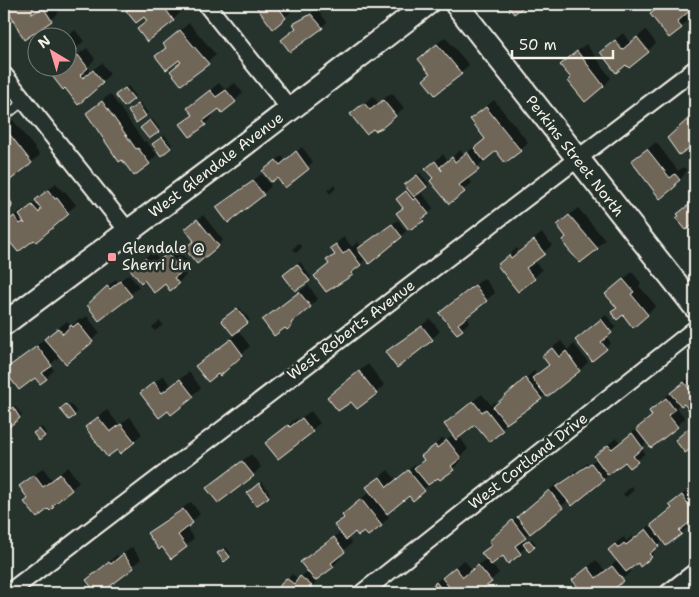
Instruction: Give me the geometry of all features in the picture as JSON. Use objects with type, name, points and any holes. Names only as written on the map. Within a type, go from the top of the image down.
[{"type":"street","points":[[206,4],[290,109]]},
{"type":"street","name":"West Glendale Avenue","points":[[4,324],[427,4]]},
{"type":"street","name":"Perkins Street North","points":[[456,4],[695,307]]},
{"type":"street","name":"West Roberts Avenue","points":[[8,593],[695,69]]},
{"type":"street","points":[[4,75],[128,231]]},
{"type":"street","name":"West Cortland Drive","points":[[362,593],[695,329]]},
{"type":"street","points":[[668,593],[695,572]]},
{"type":"lane","points":[[4,117],[24,101]]},
{"type":"building","points":[[5,4],[40,4],[32,9],[32,14],[43,7],[52,21],[42,28],[28,28],[28,37],[24,40]]},
{"type":"building","points":[[135,4],[162,4],[174,21],[147,42],[137,29],[147,21],[144,17],[136,23],[126,11]]},
{"type":"building","points":[[254,4],[276,4],[286,18],[273,29]]},
{"type":"building","points":[[506,4],[527,4],[514,14]]},
{"type":"building","points":[[663,4],[694,4],[695,6],[677,22],[682,28],[669,38],[650,14]]},
{"type":"building","points":[[311,14],[323,28],[290,52],[281,40],[296,28],[293,24]]},
{"type":"building","points":[[180,30],[209,64],[181,85],[170,71],[181,62],[179,60],[166,70],[155,56],[166,48],[163,44]]},
{"type":"building","points":[[637,37],[649,52],[629,68],[626,65],[616,73],[600,52],[615,40],[622,50]]},
{"type":"building","points":[[437,44],[462,74],[435,95],[423,80],[430,74],[418,59]]},
{"type":"building","points":[[577,51],[604,86],[585,102],[568,81],[571,78],[560,65]]},
{"type":"building","points":[[78,55],[88,68],[80,75],[83,78],[93,70],[103,83],[78,105],[65,88],[63,90],[54,78],[78,78]]},
{"type":"building","points":[[125,88],[134,99],[124,107],[115,95]]},
{"type":"building","points":[[210,90],[216,97],[226,90],[236,102],[222,113],[219,109],[203,121],[206,125],[190,137],[180,124],[193,115],[187,108]]},
{"type":"building","points":[[383,100],[396,116],[382,128],[375,131],[373,129],[366,134],[350,114],[364,103],[370,110]]},
{"type":"building","points":[[102,101],[136,149],[138,148],[150,164],[134,176],[122,160],[119,162],[86,113]]},
{"type":"building","points":[[138,104],[146,116],[136,123],[128,111]]},
{"type":"building","points":[[486,107],[521,151],[505,163],[496,151],[484,161],[474,148],[485,139],[470,119]]},
{"type":"building","points":[[689,118],[693,124],[695,122],[695,144],[679,155],[667,138]]},
{"type":"building","points":[[150,120],[159,132],[149,139],[140,128]]},
{"type":"building","points":[[4,127],[32,163],[4,185]]},
{"type":"building","points":[[162,137],[171,148],[161,156],[152,144]]},
{"type":"building","points":[[647,149],[670,178],[675,174],[680,180],[675,184],[676,186],[660,199],[631,161]]},
{"type":"building","points":[[296,151],[309,169],[285,188],[277,178],[271,182],[262,171],[276,160],[280,165]]},
{"type":"building","points":[[467,152],[479,170],[459,185],[465,192],[449,204],[430,181],[433,178],[425,169],[435,161],[442,171],[440,167],[452,157],[455,162]]},
{"type":"building","points":[[417,175],[427,187],[414,197],[404,185]]},
{"type":"building","points":[[253,181],[264,195],[228,223],[216,207]]},
{"type":"building","points":[[48,190],[55,199],[57,198],[69,214],[36,242],[34,240],[18,252],[5,236],[8,234],[4,229],[4,224],[14,216],[20,224],[23,222],[25,224],[19,215],[32,205],[39,213],[41,209],[35,200]]},
{"type":"building","points":[[406,191],[413,200],[416,198],[429,214],[422,219],[424,221],[409,230],[396,213],[403,208],[396,199]]},
{"type":"building","points":[[695,200],[695,227],[693,225],[686,230],[676,218],[679,216],[677,214]]},
{"type":"building","points":[[569,215],[598,249],[580,263],[566,247],[563,240],[566,237],[557,225]]},
{"type":"building","points":[[197,219],[219,246],[197,264],[184,248],[194,241],[185,229]]},
{"type":"building","points":[[392,224],[402,237],[369,264],[357,249]]},
{"type":"building","points":[[534,240],[545,254],[526,268],[535,279],[518,292],[497,265],[509,255],[511,258]]},
{"type":"building","points":[[336,244],[343,254],[349,249],[361,265],[351,273],[353,275],[326,292],[314,276],[329,264],[326,260],[335,255],[330,248]]},
{"type":"building","points":[[168,254],[182,272],[174,278],[179,284],[170,291],[165,284],[154,293],[144,280],[141,283],[130,269],[145,258],[150,265]]},
{"type":"building","points":[[297,264],[310,281],[295,291],[283,275]]},
{"type":"building","points":[[623,279],[634,292],[631,294],[648,315],[633,328],[623,315],[617,320],[611,312],[617,308],[605,294]]},
{"type":"building","points":[[120,281],[132,296],[99,321],[87,305],[107,286],[110,289]]},
{"type":"building","points":[[475,285],[487,301],[458,324],[463,330],[457,334],[439,313]]},
{"type":"building","points":[[299,292],[311,307],[291,323],[293,325],[287,330],[285,328],[274,336],[262,320]]},
{"type":"building","points":[[237,308],[248,323],[233,335],[221,320]]},
{"type":"building","points":[[601,319],[612,333],[601,342],[607,349],[592,361],[575,340]]},
{"type":"building","points":[[78,323],[93,342],[66,364],[44,339],[58,328],[63,334],[71,325],[73,327]]},
{"type":"building","points":[[422,326],[433,340],[397,368],[385,352]]},
{"type":"building","points":[[231,339],[243,355],[220,376],[218,374],[208,382],[195,366]]},
{"type":"building","points":[[37,346],[52,366],[42,373],[47,379],[40,384],[35,378],[19,390],[4,370]]},
{"type":"building","points":[[552,348],[559,357],[566,351],[580,371],[547,397],[532,378],[549,365],[542,356]]},
{"type":"building","points":[[359,371],[377,394],[357,409],[351,402],[338,411],[327,397]]},
{"type":"building","points":[[525,378],[542,399],[506,424],[493,407]]},
{"type":"building","points":[[180,379],[194,397],[171,415],[168,411],[159,418],[140,393],[154,382],[162,393]]},
{"type":"building","points":[[684,382],[691,391],[695,386],[695,412],[692,414],[684,404],[681,406],[670,393]]},
{"type":"building","points":[[666,398],[675,410],[668,415],[678,427],[651,448],[636,429],[652,416],[649,411]]},
{"type":"building","points":[[473,401],[482,412],[486,409],[503,431],[489,442],[475,425],[456,440],[444,424]]},
{"type":"building","points":[[66,404],[75,416],[69,420],[60,409]]},
{"type":"building","points":[[13,407],[20,418],[9,427],[4,421],[4,414]]},
{"type":"building","points":[[98,417],[110,432],[121,424],[135,442],[120,454],[117,450],[107,457],[85,427]]},
{"type":"building","points":[[302,418],[313,432],[278,459],[265,443],[288,425],[290,427]]},
{"type":"building","points":[[689,428],[695,436],[695,446],[685,453],[675,440]]},
{"type":"building","points":[[39,429],[45,436],[39,441],[33,433]]},
{"type":"building","points":[[632,433],[643,448],[633,456],[638,462],[630,468],[625,462],[608,475],[594,456],[608,445],[612,449]]},
{"type":"building","points":[[447,440],[461,458],[451,466],[454,470],[440,480],[438,478],[428,485],[414,468],[424,460],[421,456],[435,445],[437,448]]},
{"type":"building","points":[[242,461],[254,476],[218,503],[206,488]]},
{"type":"building","points":[[591,463],[604,480],[572,506],[556,487]]},
{"type":"building","points":[[408,470],[425,491],[413,501],[409,496],[387,514],[366,487],[380,477],[387,487]]},
{"type":"building","points":[[60,474],[72,490],[52,506],[54,507],[50,511],[48,509],[37,518],[24,502],[28,499],[19,486],[34,475],[43,487]]},
{"type":"building","points":[[259,483],[269,497],[256,506],[247,493]]},
{"type":"building","points":[[549,490],[563,508],[530,534],[517,517]]},
{"type":"building","points":[[682,495],[695,514],[695,518],[679,531],[682,534],[666,546],[651,525],[672,508],[669,505]]},
{"type":"building","points":[[361,499],[382,526],[368,536],[364,532],[358,536],[355,532],[346,540],[334,525],[344,518],[342,515]]},
{"type":"building","points":[[183,509],[193,523],[178,535],[187,547],[171,559],[162,547],[159,550],[147,533]]},
{"type":"building","points":[[512,520],[526,538],[515,546],[521,554],[508,564],[503,556],[491,565],[481,553],[492,545],[489,541]]},
{"type":"building","points":[[646,529],[659,546],[649,554],[652,557],[640,567],[638,563],[626,572],[608,550],[615,544],[618,548],[624,543],[626,545]]},
{"type":"building","points":[[334,537],[345,552],[331,563],[334,567],[315,581],[300,562]]},
{"type":"building","points":[[529,540],[535,547],[529,552],[523,544]]},
{"type":"building","points":[[224,549],[230,557],[224,562],[217,553]]},
{"type":"building","points":[[123,554],[134,568],[101,593],[96,593],[86,580],[109,562],[111,564]]},
{"type":"building","points":[[478,565],[492,582],[477,593],[454,593],[442,578],[455,567],[463,577]]},
{"type":"building","points":[[612,566],[624,581],[608,593],[583,593],[572,580],[588,567],[596,578]]},
{"type":"building","points":[[300,576],[312,586],[307,593],[274,593],[286,578],[294,584]]},
{"type":"building","points":[[436,582],[445,593],[422,593],[432,586]]},
{"type":"place","name":"Glendale @ Sherri Lin","points":[[112,257]]}]
